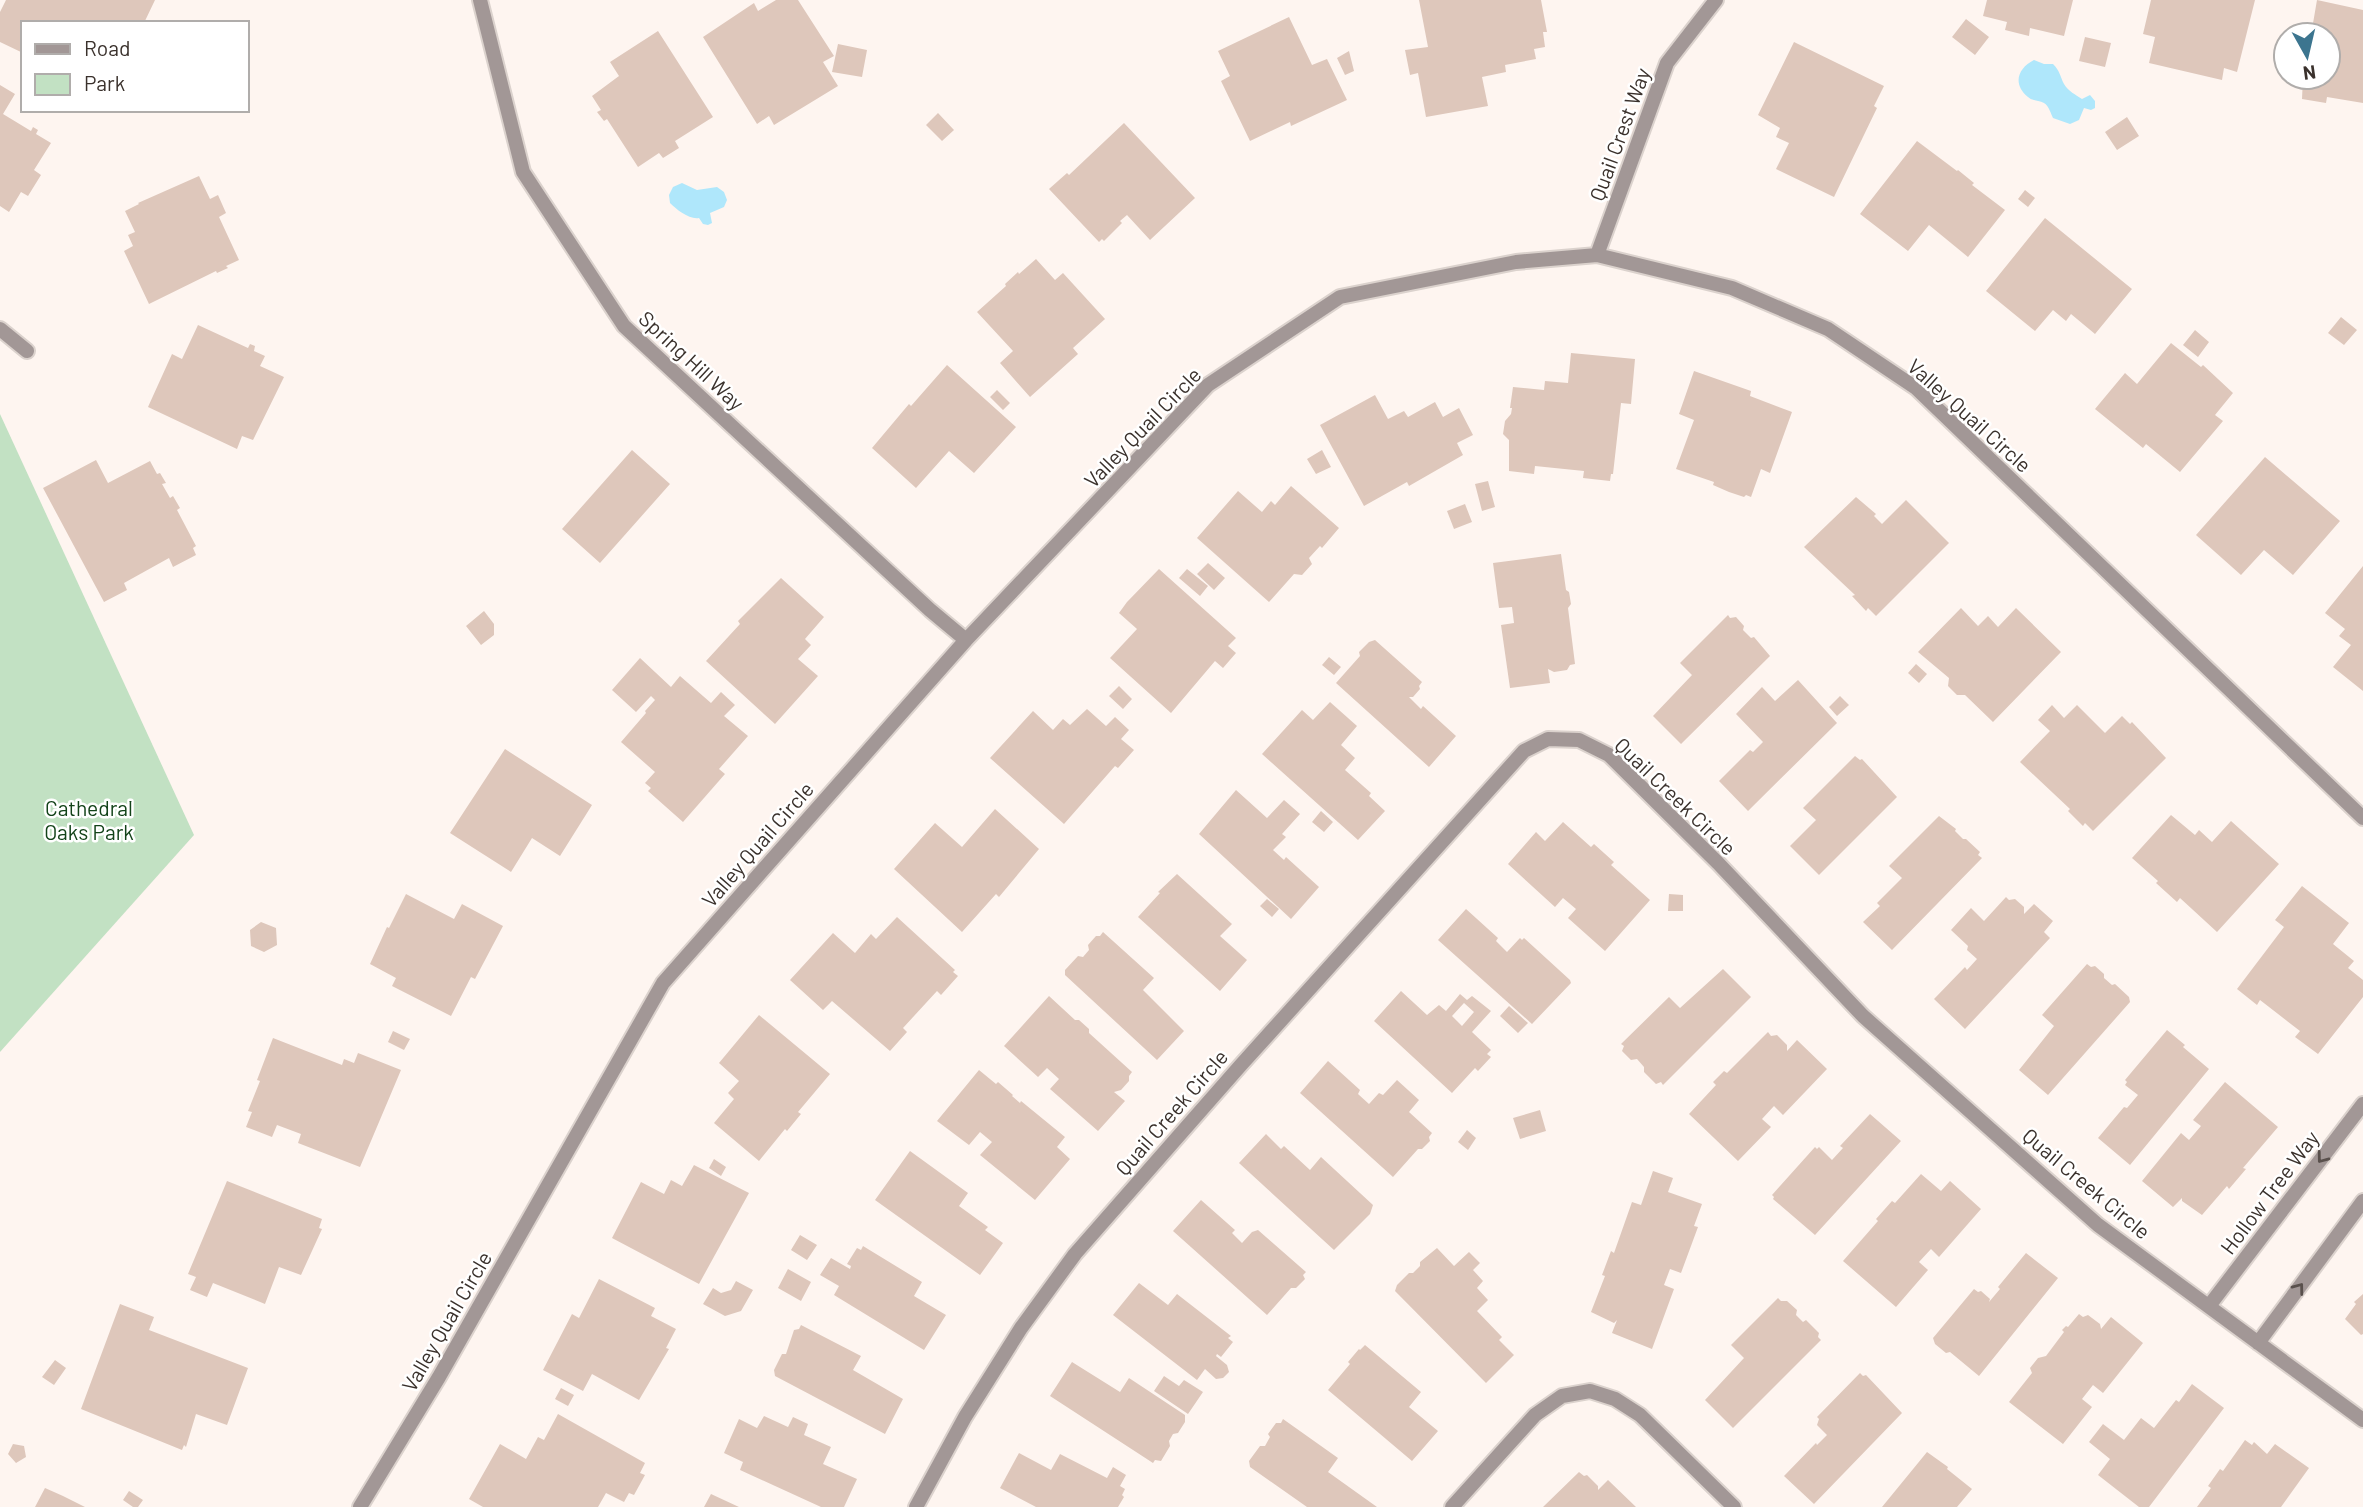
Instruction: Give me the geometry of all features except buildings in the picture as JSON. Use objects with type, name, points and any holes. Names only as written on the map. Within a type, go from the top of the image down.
[{"type":"street","name":"Spring Hill Way","points":[[481,0],[523,172],[624,326],[930,610],[966,639]]},
{"type":"street","name":"Quail Crest Way","points":[[1597,255],[1667,63],[1716,0]]},
{"type":"street","name":"Valley Quail Circle","points":[[360,1507],[439,1377],[663,983],[966,639],[1208,385],[1340,297],[1516,262],[1597,255],[1732,288],[1828,329],[1916,388],[2363,818]]},
{"type":"street","points":[[0,329],[27,351]]},
{"type":"street","name":"Quail Creek Circle","points":[[916,1507],[965,1417],[1021,1328],[1074,1254],[1524,751],[1548,739],[1579,740],[1609,755],[1718,863],[1863,1016],[2098,1225],[2363,1420]]},
{"type":"street","name":"Hollow Tree Way","points":[[2209,1306],[2363,1104]]},
{"type":"street","points":[[2258,1343],[2363,1201]]},
{"type":"street","points":[[1452,1507],[1535,1415],[1562,1396],[1590,1391],[1615,1399],[1640,1415],[1734,1507]]},
{"type":"green space","name":"Cathedral Oaks Park","points":[[0,414],[194,835],[0,1052]]},
{"type":"water","points":[[2034,60],[2053,64],[2068,89],[2082,99],[2090,95],[2095,101],[2095,108],[2084,108],[2079,120],[2070,124],[2053,118],[2046,104],[2030,98],[2020,87],[2021,72]]},
{"type":"water","points":[[682,183],[697,190],[717,187],[724,192],[727,200],[724,207],[710,213],[712,223],[703,224],[699,218],[688,216],[670,203],[669,195],[673,187]]}]
